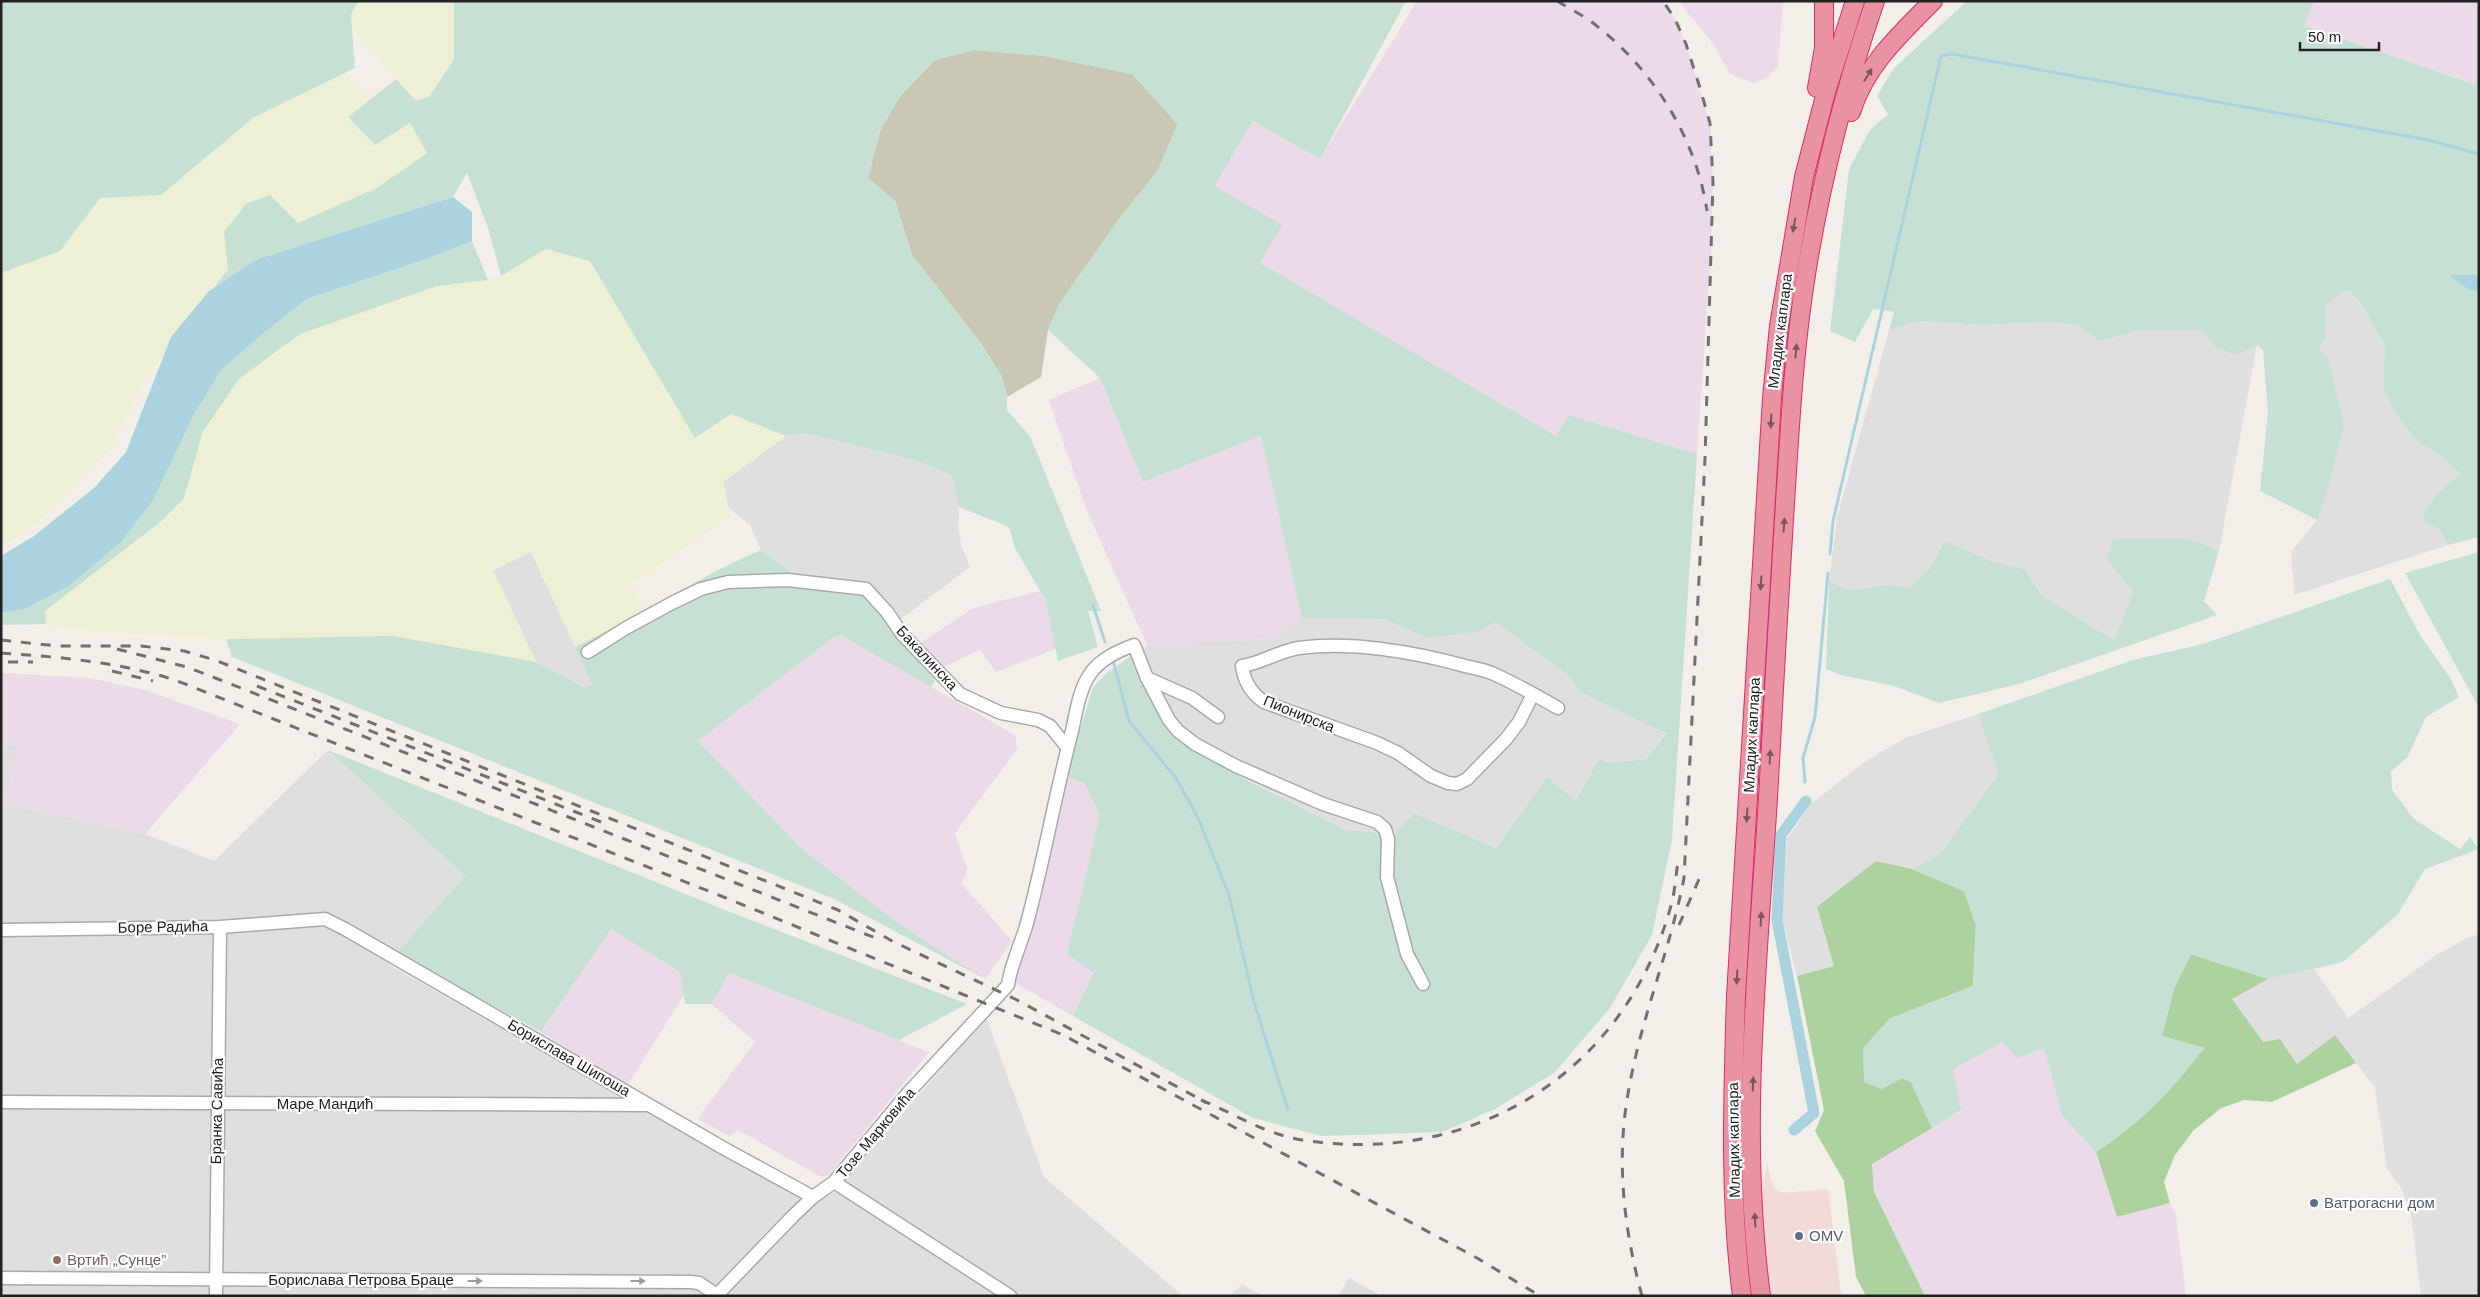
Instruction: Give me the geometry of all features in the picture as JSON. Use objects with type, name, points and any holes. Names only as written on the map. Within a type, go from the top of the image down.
[{"type":"highway","points":[[1804,177],[1824,48],[1824,1]]},
{"type":"highway","points":[[1804,177],[1823,100],[1854,1]]},
{"type":"highway","points":[[1816,219],[1835,131],[1875,1]]},
{"type":"highway","points":[[1816,219],[1854,101],[1863,81],[1891,43],[1933,1]]},
{"type":"highway","name":"Младих каплара","points":[[1742,1296],[1732,1132],[1736,996],[1772,398],[1784,285],[1804,177]]},
{"type":"highway","name":"Младих каплара","points":[[1761,1296],[1752,1130],[1756,1001],[1792,400],[1798,328],[1816,219]]},
{"type":"street","name":"Бакалинска","points":[[588,652],[626,628],[674,602],[701,589],[728,582],[788,580],[866,589],[875,597],[902,634],[960,694],[1001,713],[1038,720],[1050,726],[1067,747]]},
{"type":"street","points":[[1067,747],[1083,688],[1090,674],[1096,666],[1118,651],[1134,645],[1147,678],[1169,720],[1178,731],[1194,744],[1236,766],[1323,804],[1377,822],[1385,828],[1388,839],[1387,877],[1407,954],[1422,984]]},
{"type":"street","name":"Пионирска","points":[[1533,694],[1519,722],[1506,739],[1467,779],[1457,784],[1448,783],[1431,776],[1398,753],[1377,743],[1264,702],[1255,696],[1249,687],[1242,666],[1256,664],[1282,652],[1297,648],[1355,646],[1442,659],[1492,673],[1533,694],[1558,708]]},
{"type":"street","points":[[1147,678],[1192,698],[1218,717]]},
{"type":"street","name":"Тозе Марковића","points":[[716,1295],[813,1197],[834,1182],[908,1094],[1008,985],[1010,968],[1027,924],[1067,747]]},
{"type":"street","name":"Боре Радића","points":[[1,930],[220,927],[325,919]]},
{"type":"street","name":"Борислава Шипоша","points":[[325,919],[813,1197]]},
{"type":"street","name":"Бранка Савића","points":[[216,1296],[220,927]]},
{"type":"street","name":"Маре Мандић","points":[[1,1102],[650,1105]]},
{"type":"street","points":[[834,1182],[1010,1296]]},
{"type":"street","name":"Борислава Петрова Браце","points":[[1,1278],[692,1282],[700,1283],[716,1295]]},
{"type":"shaded area","points":[[1,1],[358,1],[351,15],[355,68],[254,117],[161,195],[100,198],[60,251],[1,273]]},
{"type":"shaded area","points":[[358,1],[454,1],[454,59],[430,96],[416,101],[352,28],[351,15]]},
{"type":"shaded area","points":[[454,1],[1406,1],[1320,159],[1253,121],[1214,186],[1282,225],[1260,263],[1556,436],[1569,415],[1697,454],[1672,840],[1652,935],[1610,1008],[1554,1073],[1495,1109],[1442,1132],[1322,1136],[1253,1118],[1073,1016],[1094,973],[1067,954],[1100,814],[1084,783],[1066,776],[1093,687],[1106,674],[1132,655],[1178,741],[1247,780],[1346,830],[1394,834],[1414,813],[1496,848],[1547,777],[1576,800],[1599,759],[1608,763],[1647,759],[1666,733],[1580,692],[1569,676],[1496,622],[1477,632],[1428,638],[1384,619],[1302,618],[1261,436],[1143,482],[1100,378],[1048,330],[1060,303],[1119,219],[1158,170],[1178,125],[1132,74],[1045,56],[974,50],[935,60],[900,96],[880,131],[868,178],[895,201],[912,255],[983,346],[1002,377],[1007,397],[1007,410],[1031,438],[1101,611],[1088,611],[1098,647],[1058,661],[1046,601],[1015,548],[1009,527],[959,507],[952,476],[926,464],[887,453],[803,433],[786,436],[731,414],[695,438],[590,261],[546,249],[501,276],[488,228],[467,173],[453,197],[258,259],[193,317],[228,269],[224,232],[246,204],[270,195],[298,223],[377,188],[427,153],[410,123],[375,145],[348,117],[396,79],[416,101],[430,96],[454,59]]},
{"type":"shaded area","points":[[1417,1],[1663,1],[1675,19],[1686,44],[1710,123],[1713,182],[1711,251],[1697,454],[1569,415],[1556,436],[1259,263],[1213,186],[1253,121],[1320,159]]},
{"type":"shaded area","points":[[1678,1],[1783,1],[1778,67],[1765,79],[1753,83],[1730,74],[1714,45]]},
{"type":"shaded area","points":[[1967,1],[2314,1],[2304,26],[2474,84],[2479,79],[2479,275],[2450,275],[2469,290],[2479,291],[2479,537],[2448,545],[2440,530],[2423,521],[2432,500],[2460,474],[2439,454],[2419,443],[2398,417],[2383,388],[2385,345],[2360,302],[2350,291],[2342,292],[2326,305],[2325,338],[2319,351],[2328,357],[2344,426],[2329,484],[2317,520],[2260,491],[2268,412],[2263,350],[2257,345],[2236,355],[2215,347],[2202,330],[2141,330],[2100,341],[2076,325],[2047,322],[1982,325],[1920,321],[1889,330],[1894,312],[1873,309],[1855,342],[1830,331],[1849,169],[1870,130],[1888,114],[1877,96],[1894,68]]},
{"type":"shaded area","points":[[2314,1],[2479,1],[2479,79],[2475,84],[2303,26]]},
{"type":"shaded area","points":[[974,50],[1045,56],[1132,74],[1178,124],[1158,170],[1119,219],[1060,303],[1048,330],[1041,377],[1007,397],[1002,377],[983,346],[912,255],[895,201],[868,178],[880,131],[900,96],[935,60]]},
{"type":"shaded area","points":[[345,72],[370,100],[348,117],[375,145],[410,123],[427,153],[377,188],[298,223],[270,195],[224,232],[228,269],[145,380],[112,448],[43,518],[1,548],[1,273],[60,251],[100,198],[161,195],[254,117]]},
{"type":"shaded area","points":[[472,241],[488,280],[437,286],[300,334],[240,378],[203,431],[184,498],[159,523],[45,611],[46,624],[1,625],[1,613],[24,609],[191,420],[221,370],[265,332],[307,299],[418,262]]},
{"type":"shaded area","points":[[546,249],[590,260],[695,438],[731,414],[786,436],[723,482],[730,516],[632,584],[644,612],[575,647],[531,552],[493,570],[536,662],[393,636],[226,639],[82,630],[46,624],[45,611],[159,523],[184,498],[203,431],[240,378],[300,334],[437,286],[501,276]]},
{"type":"shaded area","points":[[2350,291],[2360,302],[2385,345],[2383,388],[2419,443],[2439,454],[2460,474],[2433,498],[2423,521],[2440,530],[2448,545],[2294,595],[2291,552],[2317,520],[2319,351],[2325,338],[2326,305],[2342,292]]},
{"type":"shaded area","points":[[1920,321],[1982,325],[2047,322],[2076,325],[2100,341],[2141,330],[2202,330],[2215,347],[2257,345],[2219,551],[2190,539],[2107,559],[2133,592],[2114,640],[2042,596],[2025,569],[1991,561],[1945,541],[1930,568],[1908,588],[1890,585],[1849,590],[1829,582],[1837,518],[1889,330]]},
{"type":"shaded area","points":[[1100,378],[1143,482],[1261,436],[1302,618],[1271,639],[1147,645],[1086,509],[1049,400]]},
{"type":"shaded area","points":[[803,433],[926,464],[952,476],[959,507],[958,525],[961,544],[970,567],[898,621],[845,586],[800,579],[761,550],[750,525],[728,507],[723,482],[786,436]]},
{"type":"shaded area","points":[[2113,539],[2190,539],[2219,551],[2204,601],[2217,615],[2019,684],[1939,703],[1894,686],[1841,675],[1826,669],[1829,582],[1849,590],[1890,585],[1908,588],[1930,568],[1945,541],[1991,561],[2025,569],[2042,596],[2114,640],[2133,592],[2107,559]]},
{"type":"shaded area","points":[[761,550],[800,579],[845,586],[876,586],[898,621],[943,667],[931,687],[842,636],[834,637],[698,741],[802,849],[899,924],[985,979],[834,899],[232,657],[226,639],[393,636],[536,662],[585,688],[592,684],[575,647],[714,572]]},
{"type":"shaded area","points":[[531,552],[593,684],[585,688],[536,662],[493,570]]},
{"type":"shaded area","points":[[2479,552],[2479,708],[2405,573]]},
{"type":"shaded area","points":[[2390,579],[2420,635],[2451,679],[2459,697],[2426,717],[2407,758],[2391,771],[2392,790],[2414,819],[2460,849],[2470,837],[2479,849],[2425,869],[2398,914],[2343,962],[2268,979],[2191,954],[2174,988],[2162,1036],[2204,1048],[2155,1105],[2096,1152],[2062,1115],[2044,1048],[2017,1058],[2002,1042],[1953,1069],[1961,1110],[1932,1128],[1911,1082],[1902,1078],[1881,1089],[1864,1082],[1863,1048],[1889,1019],[1973,986],[1976,925],[1964,891],[1912,869],[1940,854],[1999,774],[1978,714],[2133,660],[2203,644]]},
{"type":"shaded area","points":[[1040,591],[1046,601],[1056,649],[996,672],[980,650],[943,667],[919,644],[973,608]]},
{"type":"shaded area","points":[[1302,618],[1384,619],[1428,638],[1477,632],[1496,622],[1569,676],[1580,692],[1666,732],[1647,759],[1607,763],[1599,759],[1576,800],[1547,777],[1496,848],[1414,813],[1394,834],[1346,830],[1179,744],[1141,653],[1147,645],[1154,644],[1271,639]]},
{"type":"shaded area","points":[[842,636],[1015,735],[1017,749],[955,833],[967,869],[962,884],[1012,941],[985,979],[899,924],[802,849],[698,741],[834,637]]},
{"type":"shaded area","points":[[1,673],[90,678],[145,690],[240,724],[145,834],[4,803],[17,745],[1,746]]},
{"type":"shaded area","points":[[1978,714],[2000,774],[1940,854],[1912,869],[1876,861],[1834,966],[1797,976],[1782,919],[1787,839],[1811,804],[1863,763],[1905,738]]},
{"type":"shaded area","points":[[18,745],[4,803],[145,834],[214,861],[328,750],[465,876],[388,964],[810,1204],[835,1192],[986,1017],[1044,1177],[1183,1296],[1,1296],[1,746]]},
{"type":"shaded area","points":[[328,750],[728,911],[967,1004],[899,1040],[729,973],[711,1004],[685,1004],[680,972],[611,929],[541,1032],[397,953],[465,876]]},
{"type":"shaded area","points":[[1066,776],[1084,783],[1100,814],[1067,954],[1095,973],[1073,1016],[1011,981],[1025,952]]},
{"type":"shaded area","points":[[611,929],[680,972],[684,995],[627,1086],[541,1032]]},
{"type":"shaded area","points":[[2479,934],[2479,1296],[2421,1296],[2411,1214],[2400,1186],[2387,1169],[2375,1088],[2335,1035],[2297,1064],[2280,1039],[2263,1043],[2232,999],[2268,979],[2314,969],[2348,1018],[2438,954],[2467,938]]},
{"type":"shaded area","points":[[729,973],[929,1052],[828,1176],[819,1176],[738,1130],[730,1136],[697,1119],[755,1042],[707,1000]]},
{"type":"shaded area","points":[[2002,1041],[2044,1048],[2062,1115],[2096,1152],[2117,1217],[2170,1203],[2176,1216],[2186,1296],[1925,1296],[1874,1192],[1872,1163],[1961,1111],[1953,1069]]},
{"type":"shaded area","name":"OMV","points":[[1767,1165],[1774,1189],[1782,1193],[1828,1189],[1841,1295],[1770,1296],[1760,1197]]},
{"type":"shaded area","points":[[1349,1278],[1382,1296],[1338,1296]]},
{"type":"shaded area","points":[[1242,1284],[1264,1296],[1230,1296]]},
{"type":"green space","points":[[1876,861],[1912,869],[1964,891],[1976,925],[1973,986],[1889,1019],[1881,1089],[1902,1078],[1911,1082],[1932,1128],[1872,1164],[1874,1192],[1925,1296],[1866,1296],[1856,1277],[1844,1181],[1815,1131],[1824,1110],[1797,976],[1834,966],[1817,907]]},
{"type":"green space","points":[[2191,954],[2268,979],[2232,999],[2263,1042],[2280,1039],[2297,1064],[2335,1035],[2356,1063],[2272,1102],[2244,1100],[2221,1108],[2193,1131],[2175,1155],[2164,1182],[2170,1203],[2117,1217],[2096,1152],[2127,1129],[2154,1105],[2180,1078],[2204,1048],[2162,1036],[2174,988]]},
{"type":"water","points":[[453,197],[472,212],[472,241],[418,262],[307,299],[265,332],[221,370],[191,420],[153,500],[121,542],[70,585],[24,609],[1,613],[1,556],[34,536],[94,488],[126,452],[171,337],[209,291],[258,259]]},
{"type":"water","points":[[2449,275],[2479,275],[2479,291],[2469,290]]},
{"type":"waterway","points":[[1830,554],[1833,521],[1941,56],[1952,54],[2428,140],[2479,154]]},
{"type":"waterway","points":[[1805,782],[1803,758],[1815,717],[1828,573]]},
{"type":"waterway","points":[[1093,605],[1105,642]]},
{"type":"waterway","points":[[1114,664],[1129,721],[1176,778],[1198,818],[1229,895],[1254,1002],[1288,1110]]},
{"type":"waterway","points":[[1794,1130],[1814,1113],[1777,920],[1781,835],[1806,801]]},
{"type":"railway","points":[[1557,1],[1589,20],[1614,41],[1652,83],[1682,131],[1693,157],[1707,211]]},
{"type":"railway","points":[[1642,1296],[1626,1221],[1622,1170],[1624,1119],[1633,1066],[1671,932],[1684,878],[1705,459],[1713,182],[1710,123],[1686,44],[1675,19],[1663,1]]},
{"type":"railway","points":[[1,640],[57,646],[141,646],[184,651],[215,660],[838,910],[892,941],[1017,1000],[1207,1103]]},
{"type":"railway","points":[[117,649],[187,667],[878,939]]},
{"type":"railway","points":[[1,653],[89,661],[175,680],[721,896],[1063,1035],[1477,1258],[1540,1296]]},
{"type":"railway","points":[[8,662],[33,662]]},
{"type":"railway","points":[[112,671],[153,681]]},
{"type":"railway","points":[[257,686],[601,822]]},
{"type":"railway","points":[[1201,1100],[1263,1128],[1288,1137],[1302,1140],[1365,1144],[1426,1138],[1483,1121],[1535,1095],[1581,1059],[1619,1015],[1650,962],[1672,902],[1678,861]]},
{"type":"railway","points":[[1679,925],[1700,877]]},
{"type":"place","name":"Ватрогасни дом","points":[[2314,1203]]},
{"type":"place","name":"OMV","points":[[1799,1236]]},
{"type":"place","name":"Вртић „Сунце”","points":[[57,1260]]}]
